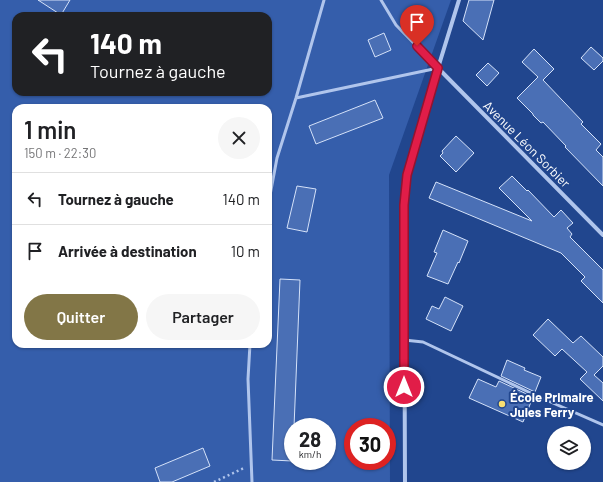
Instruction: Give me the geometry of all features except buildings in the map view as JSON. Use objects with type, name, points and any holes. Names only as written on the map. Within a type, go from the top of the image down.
[{"type":"street","points":[[405,482],[404,205],[407,175],[459,0]]},
{"type":"street","name":"Avenue Léon Sorbier","points":[[438,68],[603,234]]},
{"type":"lane","points":[[272,185],[277,158],[324,0]]},
{"type":"lane","points":[[381,0],[396,25],[438,68]]},
{"type":"lane","points":[[296,98],[438,68]]},
{"type":"lane","points":[[404,340],[423,342],[537,396],[603,425]]},
{"type":"lane","points":[[250,348],[248,379],[252,482]]},
{"type":"path","points":[[214,482],[251,464]]},
{"type":"shaded area","points":[[0,0],[451,0],[389,175],[390,418],[344,418],[344,470],[390,470],[390,482],[0,482]]},
{"type":"place","name":"École Primaire Jules Ferry","points":[[502,404]]},
{"type":"route","points":[[404,387],[404,205],[407,175],[438,68],[417,46]]}]
